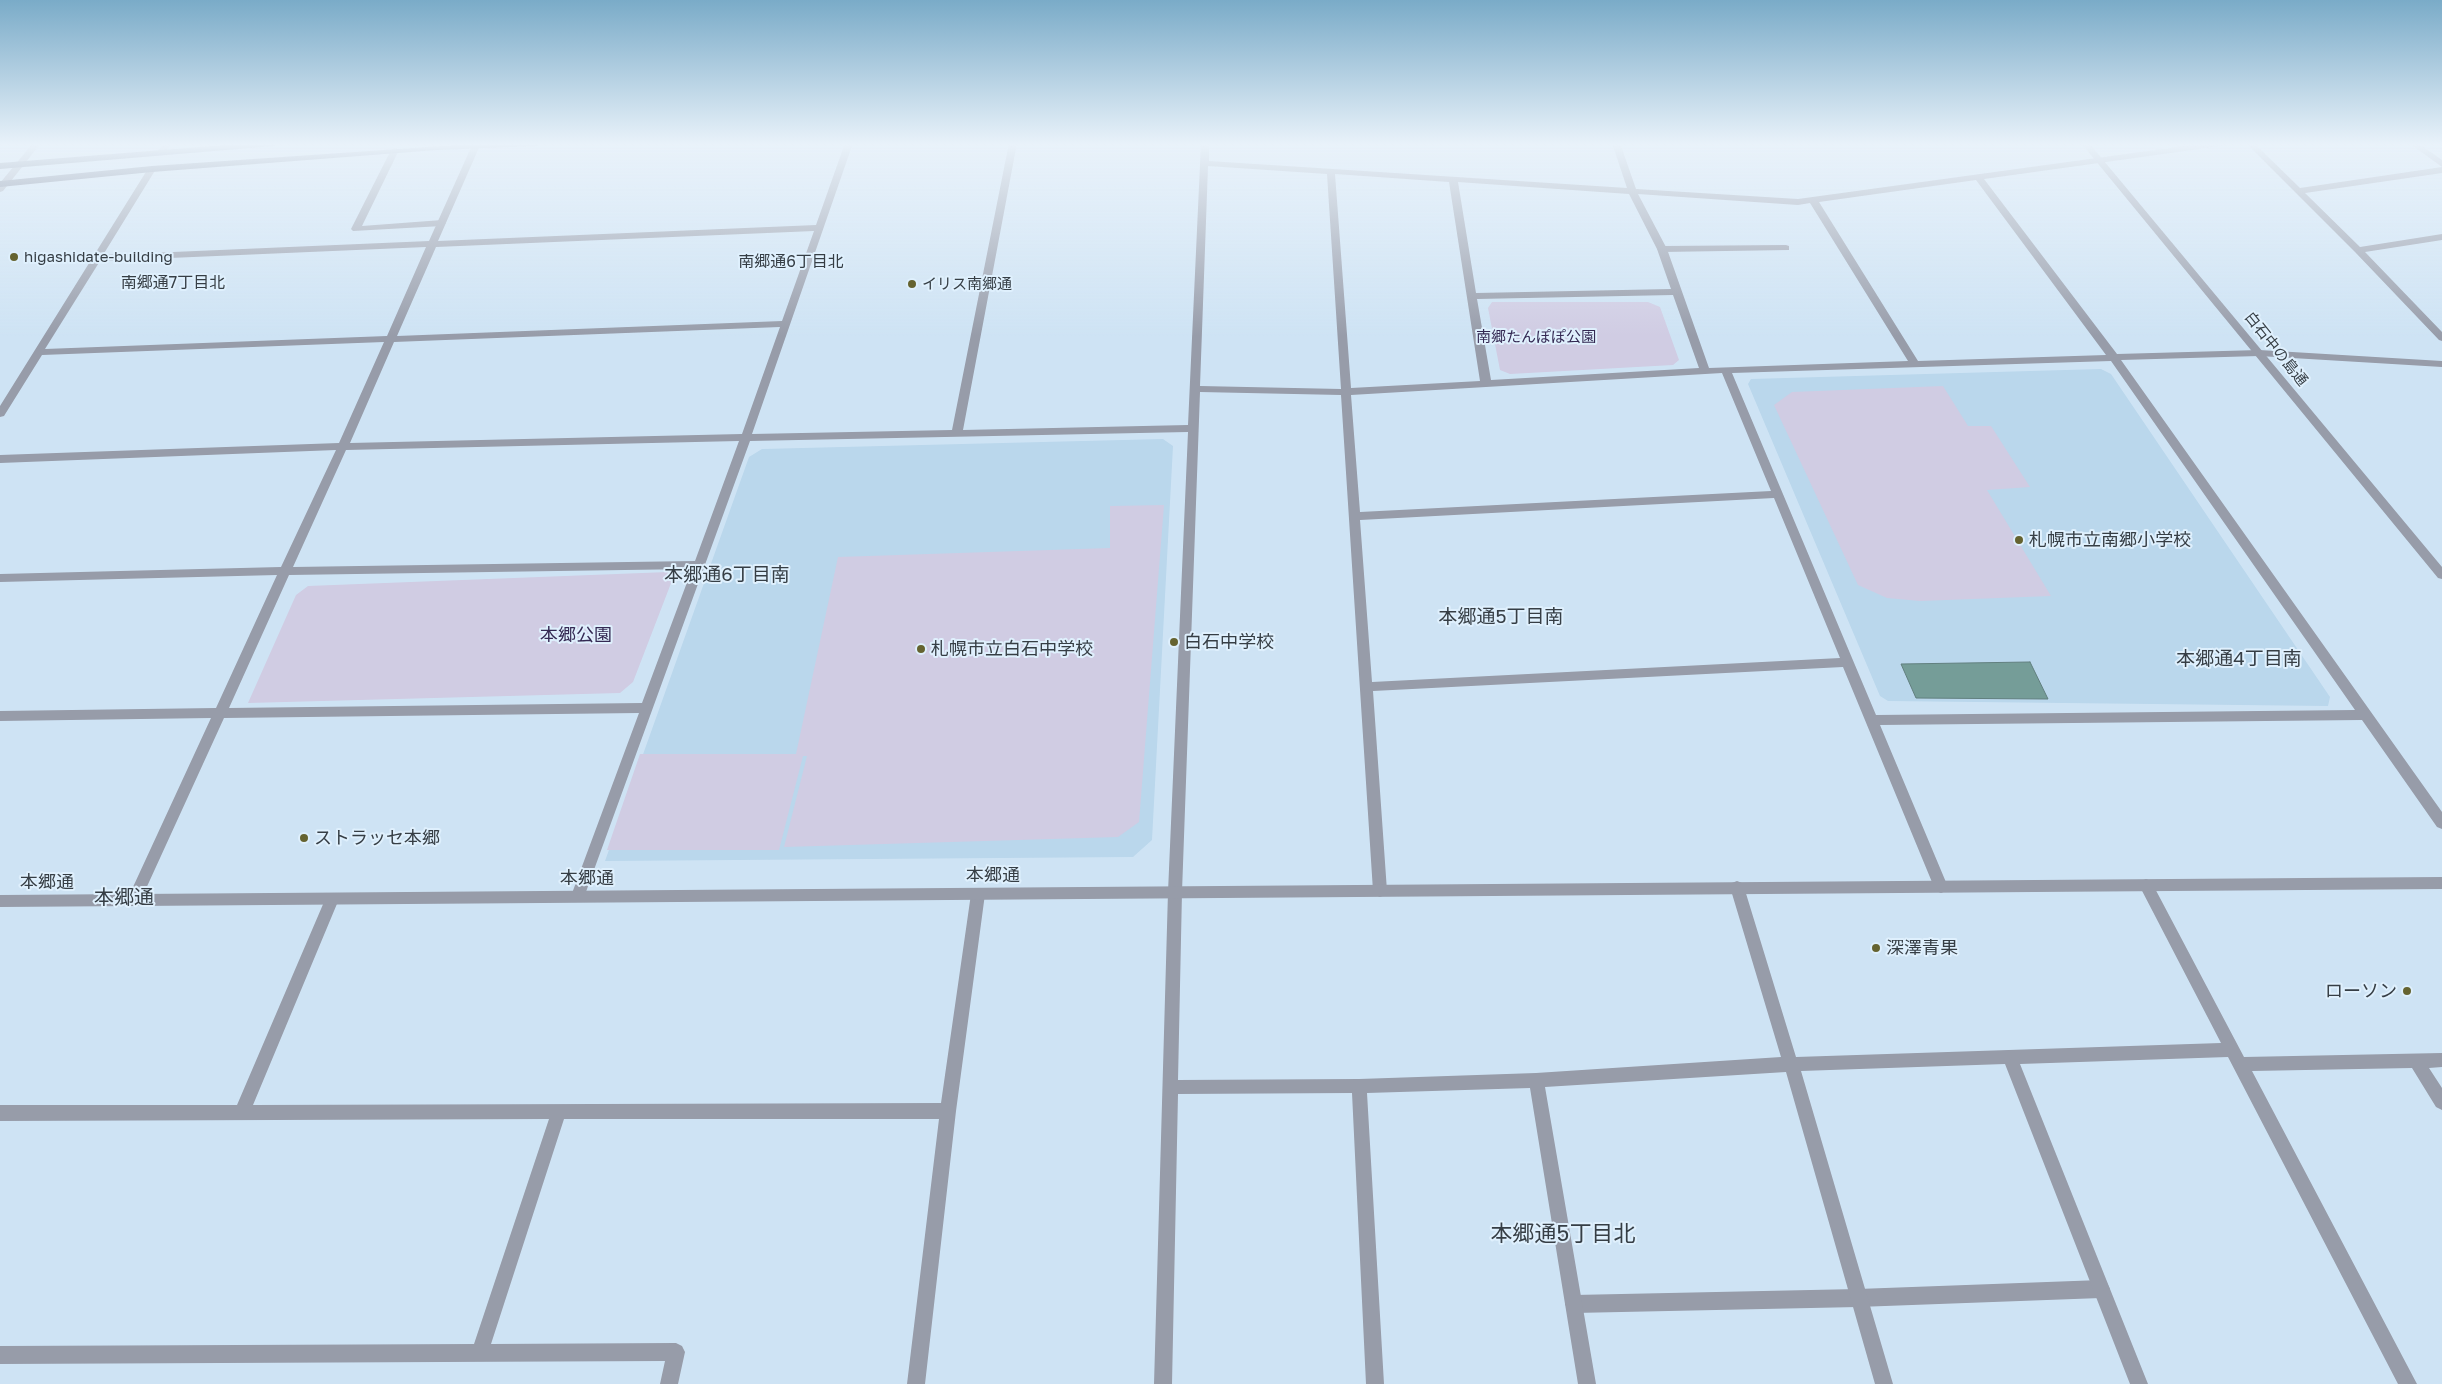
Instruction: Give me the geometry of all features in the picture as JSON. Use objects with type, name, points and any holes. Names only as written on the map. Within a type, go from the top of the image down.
[{"type":"street","points":[[0,414],[128,208]]},
{"type":"street","points":[[367,208],[356,229],[442,223]]},
{"type":"street","points":[[134,900],[343,447],[449,208]]},
{"type":"street","points":[[578,896],[700,565],[826,208]]},
{"type":"street","points":[[957,432],[1000,208]]},
{"type":"street","points":[[1163,1384],[1175,892],[1202,208]]},
{"type":"street","points":[[1333,208],[1380,891]]},
{"type":"street","points":[[1458,208],[1486,384]]},
{"type":"street","points":[[1641,208],[1662,249],[1705,372]]},
{"type":"street","points":[[1819,208],[1915,364]]},
{"type":"street","points":[[2001,208],[2114,358],[2442,823]]},
{"type":"street","name":"白石中の島通","points":[[2138,208],[2442,575]]},
{"type":"street","points":[[2315,208],[2442,338]]},
{"type":"street","points":[[97,258],[819,228]]},
{"type":"street","points":[[2358,250],[2442,236]]},
{"type":"street","points":[[1662,249],[1786,248]]},
{"type":"street","points":[[1472,296],[1677,292]]},
{"type":"street","points":[[39,352],[786,324]]},
{"type":"street","points":[[1196,390],[1346,392],[1726,370],[2259,353],[2442,364]]},
{"type":"street","points":[[1726,370],[1941,887]]},
{"type":"street","points":[[0,459],[343,447],[1193,428]]},
{"type":"street","points":[[1355,516],[1777,494]]},
{"type":"street","points":[[0,578],[286,571],[700,565]]},
{"type":"street","points":[[1366,687],[1847,662]]},
{"type":"street","points":[[0,716],[646,708]]},
{"type":"street","points":[[1872,720],[2366,715]]},
{"type":"street","name":"本郷通","points":[[0,901],[2442,883]]},
{"type":"street","points":[[2146,885],[2408,1384]]},
{"type":"street","points":[[1737,887],[1791,1064],[1884,1384]]},
{"type":"street","points":[[916,1384],[948,1111],[978,894]]},
{"type":"street","points":[[242,1112],[332,899]]},
{"type":"street","points":[[1169,1087],[1359,1086],[1536,1080],[1791,1064],[2232,1050]]},
{"type":"street","points":[[2009,1056],[2138,1384]]},
{"type":"street","points":[[2416,1060],[2442,1102]]},
{"type":"street","points":[[2239,1064],[2442,1060]]},
{"type":"street","points":[[1536,1080],[1586,1384]]},
{"type":"street","points":[[1359,1086],[1375,1384]]},
{"type":"street","points":[[0,1113],[948,1111]]},
{"type":"street","points":[[480,1352],[559,1112]]},
{"type":"street","points":[[1574,1304],[1858,1298],[2101,1289]]},
{"type":"street","points":[[0,1355],[676,1352],[669,1384]]},
{"type":"shaded area","name":"札幌市立南郷小学校","points":[[2101,369],[2111,374],[2330,697],[2328,706],[1888,701],[1880,696],[1748,384],[1751,379]]},
{"type":"shaded area","name":"札幌市立白石中学校","points":[[1163,439],[1173,446],[1152,840],[1133,857],[605,861],[749,457],[762,449]]},
{"type":"shaded area","points":[[2030,662],[2048,699],[1916,698],[1901,664]]},
{"type":"green space","name":"南郷たんぽぽ公園","points":[[1492,302],[1648,302],[1660,307],[1679,360],[1673,365],[1510,374],[1500,370],[1488,308]]},
{"type":"green space","points":[[1943,386],[1968,426],[1991,426],[2030,487],[1987,490],[2051,596],[1920,601],[1887,598],[1858,585],[1774,405],[1792,392]]},
{"type":"green space","points":[[1164,505],[1139,822],[1118,837],[784,847],[807,756],[803,756],[779,850],[607,850],[640,754],[796,754],[838,557],[1110,548],[1110,506]]},
{"type":"green space","name":"本郷公園","points":[[668,572],[673,578],[633,682],[620,693],[248,703],[296,595],[308,586]]},
{"type":"place","name":"higashidate-building","points":[[14,257]]},
{"type":"place","name":"イリス南郷通","points":[[912,284]]},
{"type":"place","name":"札幌市立南郷小学校","points":[[2019,540]]},
{"type":"place","name":"白石中学校","points":[[1174,642]]},
{"type":"place","name":"札幌市立白石中学校","points":[[921,649]]},
{"type":"place","name":"ストラッセ本郷","points":[[304,838]]},
{"type":"place","name":"深澤青果","points":[[1876,948]]},
{"type":"place","name":"ローソン","points":[[2407,991]]},
{"type":"district","name":"南郷通6丁目北","points":[[791,262]]},
{"type":"district","name":"南郷通7丁目北","points":[[173,283]]},
{"type":"district","name":"本郷通6丁目南","points":[[727,575]]},
{"type":"district","name":"本郷通5丁目南","points":[[1501,617]]},
{"type":"district","name":"本郷通4丁目南","points":[[2239,659]]},
{"type":"district","name":"本郷通","points":[[124,898]]},
{"type":"district","name":"本郷通5丁目北","points":[[1563,1234]]}]
